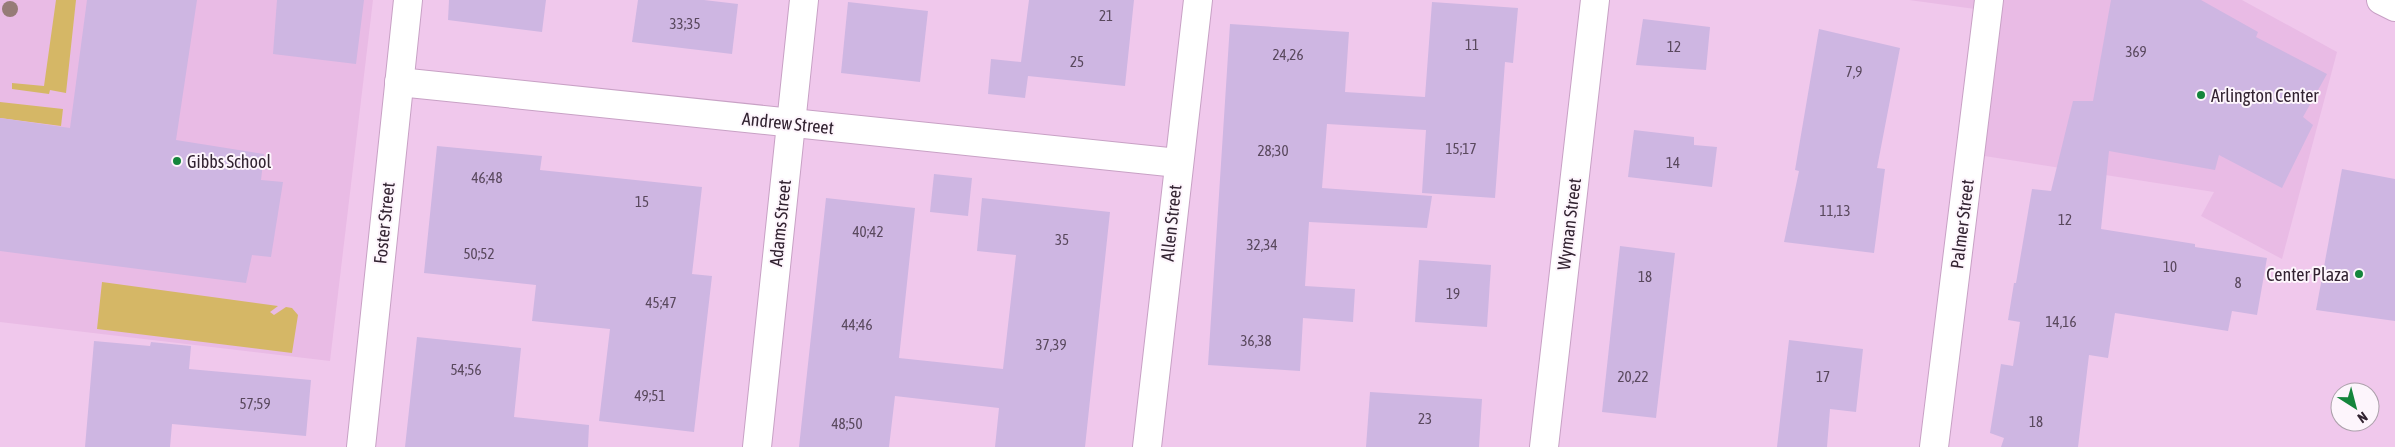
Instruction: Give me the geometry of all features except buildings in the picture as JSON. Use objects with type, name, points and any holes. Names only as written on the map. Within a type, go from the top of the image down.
[{"type":"main road","name":"Foster Street","points":[[361,447],[408,0]]},
{"type":"main road","name":"Adams Street","points":[[757,447],[804,0]]},
{"type":"main road","name":"Allen Street","points":[[1147,447],[1198,0]]},
{"type":"main road","name":"Wyman Street","points":[[1544,447],[1595,0]]},
{"type":"main road","name":"Palmer Street","points":[[1934,447],[1989,0]]},
{"type":"main road","points":[[2382,0],[2395,7]]},
{"type":"main road","name":"Andrew Street","points":[[399,82],[1178,163]]},
{"type":"shaded area","name":"Gibbs School","points":[[0,0],[373,0],[330,361],[0,322]]},
{"type":"shaded area","points":[[56,0],[76,0],[66,93],[50,90],[49,94],[12,89],[12,83],[44,86]]},
{"type":"shaded area","points":[[1909,0],[1976,0],[1975,9]]},
{"type":"shaded area","points":[[2000,0],[2242,0],[2337,52],[2282,259],[2201,216],[2214,192],[1978,155]]},
{"type":"shaded area","points":[[0,102],[63,109],[61,126],[0,118]]},
{"type":"shaded area","points":[[102,282],[278,306],[270,312],[274,315],[286,307],[292,308],[298,315],[292,353],[97,329]]},
{"type":"place","name":"Arlington Center","points":[[2201,95]]},
{"type":"place","name":"Gibbs School","points":[[177,161]]},
{"type":"place","name":"Center Plaza","points":[[2359,274]]}]
